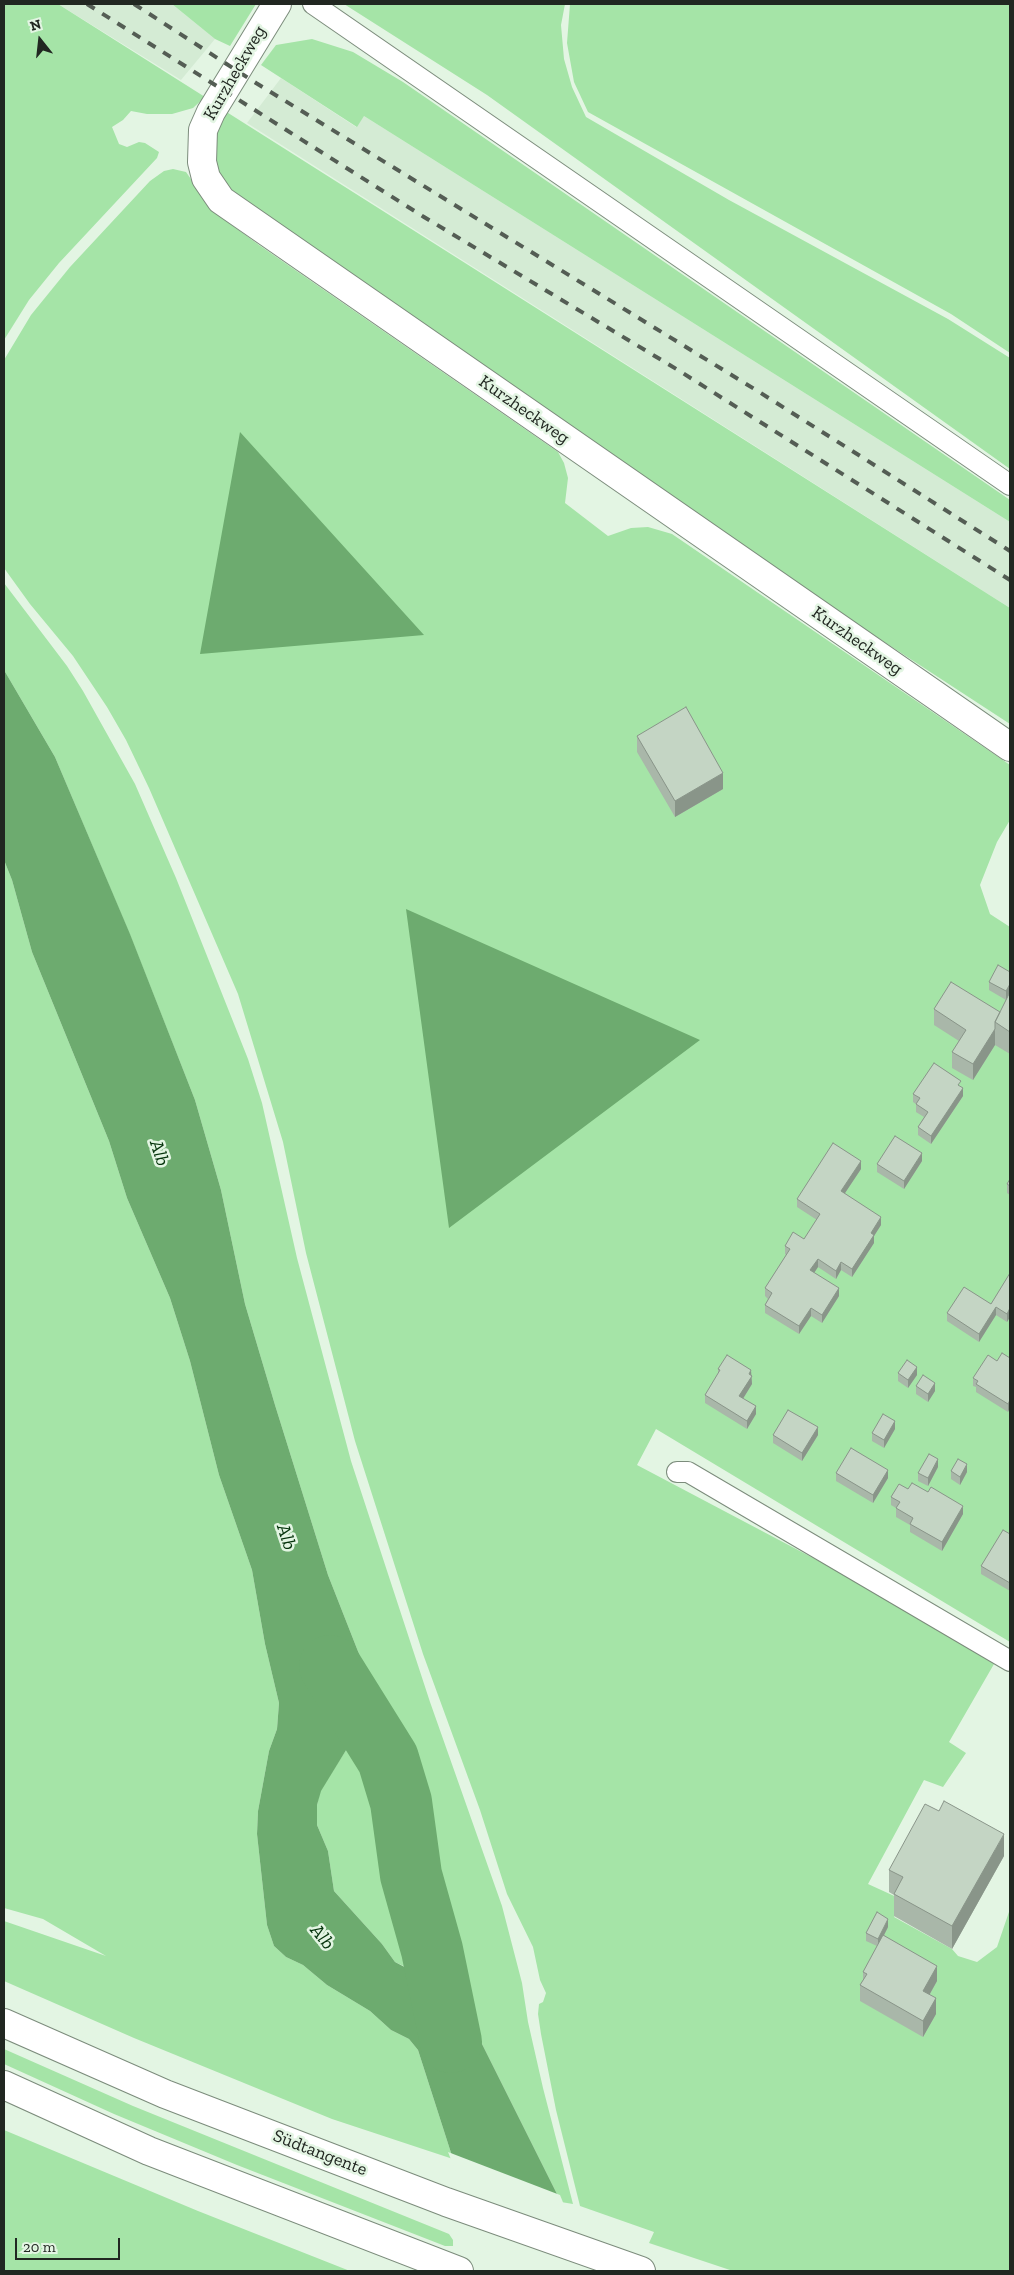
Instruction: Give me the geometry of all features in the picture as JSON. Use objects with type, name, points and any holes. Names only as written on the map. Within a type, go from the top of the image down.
[{"type":"main road","name":"Kurzheckweg","points":[[276,4],[211,112],[203,130],[202,162],[206,178],[221,200],[1010,747]]},
{"type":"main road","name":"Südtangente","points":[[4,2023],[165,2094],[446,2202],[630,2268]]},
{"type":"main road","points":[[4,2085],[149,2151],[459,2271]]},
{"type":"lane","points":[[313,4],[1010,485]]},
{"type":"lane","points":[[677,1472],[688,1472],[1010,1662]]},
{"type":"shaded area","points":[[4,4],[58,4],[205,97],[193,108],[172,114],[147,114],[131,111],[123,120],[112,127],[119,144],[127,147],[139,142],[145,143],[159,152],[157,158],[59,263],[29,300],[4,340]]},
{"type":"shaded area","points":[[58,4],[172,4],[215,39],[181,80]]},
{"type":"shaded area","points":[[172,4],[256,4],[230,46],[215,39]]},
{"type":"shaded area","points":[[344,4],[565,4],[561,25],[564,59],[572,87],[586,117],[729,200],[948,319],[1010,358],[1010,469],[487,95]]},
{"type":"shaded area","points":[[570,4],[1010,4],[1010,353],[951,314],[588,112],[574,82],[567,43]]},
{"type":"shaded area","points":[[312,39],[353,52],[403,82],[1010,500],[1010,522],[364,116],[357,127],[261,65],[276,45]]},
{"type":"shaded area","points":[[281,78],[356,127],[364,116],[1010,522],[1010,608],[247,123]]},
{"type":"shaded area","points":[[225,111],[1010,608],[1010,724],[846,617],[233,195],[221,178],[213,159],[213,143]]},
{"type":"shaded area","points":[[173,169],[186,172],[214,212],[558,452],[564,463],[568,478],[565,503],[608,536],[631,528],[648,527],[672,534],[1010,765],[1010,820],[997,842],[980,885],[990,914],[1010,927],[1010,1642],[656,1429],[637,1465],[851,1578],[994,1664],[949,1742],[966,1753],[943,1787],[924,1780],[868,1884],[903,1900],[894,1917],[952,1949],[958,1956],[977,1962],[997,1947],[1010,1909],[1010,2271],[733,2271],[649,2243],[654,2232],[580,2206],[556,2110],[541,2034],[538,2014],[539,2004],[543,2002],[546,1993],[540,1980],[533,1947],[507,1894],[480,1810],[423,1654],[355,1441],[306,1253],[283,1142],[238,994],[149,788],[126,740],[107,707],[73,656],[30,604],[4,568],[4,360],[31,315],[70,267],[150,181],[164,171]]},
{"type":"shaded area","points":[[4,583],[67,666],[135,784],[176,878],[248,1059],[262,1103],[297,1258],[351,1461],[430,1702],[502,1906],[522,1983],[528,2022],[543,2088],[573,2204],[561,2202],[468,2016],[412,1970],[395,1962],[382,1944],[334,1891],[328,1851],[317,1825],[317,1805],[320,1791],[348,1747],[361,1735],[376,1739],[383,1735],[361,1659],[328,1575],[245,1304],[221,1190],[195,1100],[130,935],[55,757],[4,670]]},
{"type":"shaded area","points":[[4,860],[12,880],[32,952],[109,1141],[127,1198],[170,1298],[190,1361],[219,1475],[252,1570],[265,1644],[279,1703],[277,1729],[269,1751],[258,1811],[257,1834],[267,1925],[274,1946],[286,1957],[303,1965],[327,1985],[370,2011],[391,2030],[409,2039],[418,2050],[453,2159],[332,2119],[134,2038],[4,1981],[4,1921],[106,1956],[43,1919],[4,1908]]},
{"type":"shaded area","points":[[4,2049],[133,2106],[449,2234],[453,2240],[453,2246],[445,2246],[237,2165],[114,2114],[4,2064]]},
{"type":"shaded area","points":[[4,2130],[198,2211],[350,2271],[4,2271]]},
{"type":"water","points":[[240,432],[424,635],[200,654]]},
{"type":"water","name":"Alb","points":[[4,670],[55,757],[130,934],[195,1100],[221,1190],[245,1304],[275,1405],[328,1575],[361,1659],[378,1715],[383,1736],[376,1740],[361,1735],[348,1747],[321,1791],[317,1805],[317,1825],[328,1851],[334,1891],[382,1944],[395,1962],[439,1985],[468,2016],[561,2202],[453,2159],[418,2050],[409,2039],[391,2030],[370,2011],[327,1985],[303,1965],[286,1957],[274,1946],[267,1925],[257,1834],[258,1811],[269,1751],[277,1729],[279,1703],[265,1644],[252,1570],[219,1475],[190,1361],[170,1298],[127,1198],[109,1141],[32,952],[12,880],[4,860]]},
{"type":"water","points":[[406,909],[700,1040],[449,1228]]},
{"type":"pier","points":[[448,2152],[560,2195],[591,2271],[495,2271]]},
{"type":"building","points":[[686,707],[723,773],[675,801],[637,736]]},
{"type":"building","points":[[998,965],[1010,972],[1010,984],[1006,991],[989,982]]},
{"type":"building","points":[[951,982],[1000,1012],[995,1022],[995,1029],[973,1064],[952,1052],[966,1030],[934,1009]]},
{"type":"building","points":[[1010,992],[1010,1032],[995,1022]]},
{"type":"building","points":[[934,1063],[961,1081],[958,1085],[963,1088],[931,1136],[918,1127],[928,1112],[916,1104],[920,1098],[913,1094]]},
{"type":"building","points":[[895,1136],[922,1153],[904,1181],[877,1164]]},
{"type":"building","points":[[833,1143],[861,1161],[841,1191],[881,1217],[871,1233],[874,1235],[852,1269],[841,1262],[836,1271],[818,1259],[810,1270],[839,1288],[822,1315],[811,1308],[799,1326],[765,1305],[772,1293],[765,1288],[790,1249],[785,1246],[793,1232],[804,1239],[820,1214],[797,1199]]},
{"type":"building","points":[[1010,1273],[1010,1308],[1007,1314],[996,1307],[979,1334],[947,1313],[964,1287],[991,1304]]},
{"type":"building","points":[[1002,1353],[1010,1358],[1010,1400],[1008,1404],[976,1384],[978,1381],[973,1378],[988,1355],[997,1361]]},
{"type":"building","points":[[727,1355],[751,1370],[749,1374],[752,1376],[739,1396],[756,1406],[747,1421],[705,1395]]},
{"type":"building","points":[[907,1360],[917,1367],[908,1380],[898,1373]]},
{"type":"building","points":[[923,1375],[935,1383],[928,1394],[916,1386]]},
{"type":"building","points":[[788,1410],[818,1427],[802,1453],[773,1435]]},
{"type":"building","points":[[883,1414],[895,1421],[884,1440],[872,1433]]},
{"type":"building","points":[[851,1448],[888,1470],[873,1495],[836,1473]]},
{"type":"building","points":[[929,1454],[938,1459],[928,1478],[918,1473]]},
{"type":"building","points":[[958,1459],[967,1464],[960,1477],[951,1471]]},
{"type":"building","points":[[912,1483],[928,1492],[931,1487],[963,1506],[942,1542],[910,1524],[913,1518],[896,1508],[900,1502],[891,1497],[899,1484],[908,1489]]},
{"type":"building","points":[[1003,1530],[1010,1534],[1010,1583],[981,1566]]},
{"type":"building","points":[[944,1801],[1004,1834],[952,1926],[894,1894],[903,1877],[889,1870],[925,1804],[939,1811]]},
{"type":"building","points":[[877,1912],[888,1919],[878,1939],[866,1933]]},
{"type":"building","points":[[883,1935],[937,1966],[923,1991],[936,1998],[923,2021],[860,1985],[867,1974],[863,1972]]},
{"type":"waterway","points":[[330,1666],[388,1759],[401,1802],[411,1875],[432,1950],[451,2042]]},
{"type":"railway","points":[[87,4],[424,217],[678,370],[1010,580]]},
{"type":"railway","points":[[134,4],[256,83],[756,390],[1010,551]]}]
